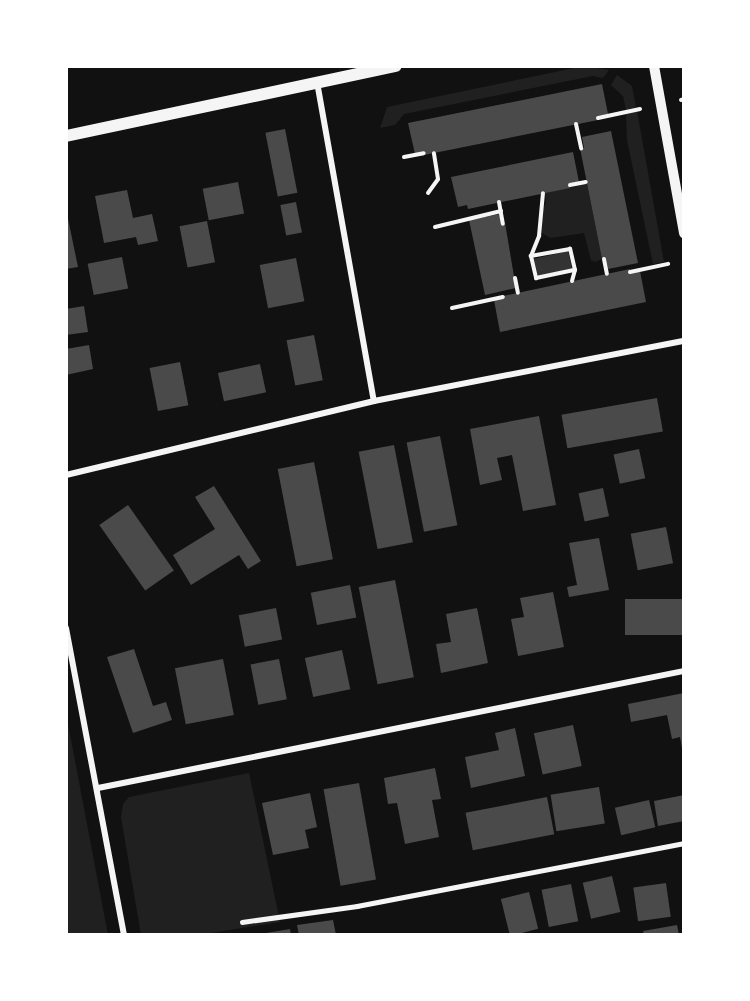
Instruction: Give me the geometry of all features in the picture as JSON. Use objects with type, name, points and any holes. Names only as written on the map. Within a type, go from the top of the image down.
[{"type":"main road","points":[[66,136],[396,66]]},
{"type":"street","points":[[654,66],[684,233]]},
{"type":"street","points":[[317,82],[374,401]]},
{"type":"street","points":[[66,475],[374,401],[684,341]]},
{"type":"street","points":[[66,627],[124,935]]},
{"type":"street","points":[[98,788],[684,671]]},
{"type":"lane","points":[[242,922],[357,906],[684,843]]},
{"type":"path","points":[[598,118],[640,109]]},
{"type":"path","points":[[576,124],[581,148]]},
{"type":"path","points":[[404,157],[424,153]]},
{"type":"path","points":[[428,193],[438,179],[434,153]]},
{"type":"path","points":[[570,185],[586,182]]},
{"type":"path","points":[[543,193],[539,236],[531,256],[536,278],[575,270]]},
{"type":"path","points":[[499,202],[503,224]]},
{"type":"path","points":[[435,227],[501,211]]},
{"type":"path","points":[[531,256],[570,249],[575,270],[572,282]]},
{"type":"path","points":[[604,259],[607,274]]},
{"type":"path","points":[[630,272],[668,264]]},
{"type":"path","points":[[515,278],[518,293]]},
{"type":"path","points":[[452,308],[503,297]]},
{"type":"shaded area","points":[[584,66],[609,70],[603,78],[593,76],[404,114],[395,125],[380,128],[387,107]]},
{"type":"shaded area","points":[[617,75],[632,86],[636,107],[626,110],[623,96],[611,85]]},
{"type":"shaded area","points":[[637,111],[664,262],[653,264],[627,140],[626,114]]},
{"type":"shaded area","points":[[587,184],[602,259],[595,262],[591,260],[584,233],[550,238],[542,233],[539,219],[546,202],[545,193]]},
{"type":"shaded area","points":[[568,251],[572,269],[538,276],[534,259]]},
{"type":"shaded area","points":[[66,713],[108,935],[66,935]]},
{"type":"shaded area","points":[[249,773],[280,922],[199,935],[141,935],[121,817],[123,804],[129,797]]},
{"type":"building","points":[[602,84],[608,114],[597,116],[598,120],[424,155],[424,152],[415,154],[408,123]]},
{"type":"building","points":[[285,129],[297,193],[278,197],[265,133]]},
{"type":"building","points":[[611,131],[638,263],[608,269],[606,258],[602,259],[580,148],[584,148],[582,137]]},
{"type":"building","points":[[573,152],[579,182],[570,184],[570,188],[468,209],[467,205],[458,207],[451,177]]},
{"type":"building","points":[[238,182],[244,213],[209,220],[203,189]]},
{"type":"building","points":[[127,190],[133,218],[152,214],[158,241],[138,245],[136,237],[104,243],[95,196]]},
{"type":"building","points":[[296,202],[302,232],[286,235],[280,205]]},
{"type":"building","points":[[66,209],[78,267],[66,269]]},
{"type":"building","points":[[500,214],[502,224],[505,223],[516,288],[485,295],[469,220]]},
{"type":"building","points":[[207,221],[215,262],[188,268],[180,226]]},
{"type":"building","points":[[122,257],[128,288],[94,295],[88,264]]},
{"type":"building","points":[[296,258],[304,301],[268,308],[260,265]]},
{"type":"building","points":[[630,269],[630,273],[640,271],[646,302],[500,332],[494,300],[503,296]]},
{"type":"building","points":[[84,306],[88,332],[66,335],[66,309]]},
{"type":"building","points":[[314,335],[323,380],[295,385],[287,340]]},
{"type":"building","points":[[89,345],[93,369],[66,375],[66,349]]},
{"type":"building","points":[[180,362],[188,405],[158,411],[150,368]]},
{"type":"building","points":[[260,364],[266,392],[224,401],[218,373]]},
{"type":"building","points":[[657,398],[663,431],[567,448],[561,415]]},
{"type":"building","points":[[539,416],[556,505],[523,511],[512,455],[497,458],[502,480],[480,485],[470,429]]},
{"type":"building","points":[[440,436],[457,525],[424,532],[407,442]]},
{"type":"building","points":[[394,445],[413,542],[378,549],[359,452]]},
{"type":"building","points":[[639,449],[645,478],[620,484],[614,454]]},
{"type":"building","points":[[314,462],[333,559],[297,566],[278,469]]},
{"type":"building","points":[[214,486],[261,561],[248,569],[239,555],[191,585],[173,555],[215,529],[195,497]]},
{"type":"building","points":[[603,488],[609,516],[585,522],[579,493]]},
{"type":"building","points":[[128,505],[174,571],[145,591],[99,525]]},
{"type":"building","points":[[666,527],[673,563],[638,570],[631,534]]},
{"type":"building","points":[[599,538],[609,590],[569,597],[567,587],[577,585],[569,543]]},
{"type":"building","points":[[395,580],[414,677],[378,684],[359,587]]},
{"type":"building","points":[[350,585],[356,617],[317,625],[311,593]]},
{"type":"building","points":[[553,592],[564,647],[518,656],[511,619],[524,617],[520,598]]},
{"type":"building","points":[[625,599],[684,599],[684,635],[625,635]]},
{"type":"building","points":[[276,608],[282,639],[245,647],[239,615]]},
{"type":"building","points":[[477,608],[488,663],[441,673],[436,644],[451,642],[446,614]]},
{"type":"building","points":[[134,649],[153,706],[166,702],[172,720],[133,733],[107,657]]},
{"type":"building","points":[[342,650],[350,689],[313,697],[305,658]]},
{"type":"building","points":[[223,659],[234,715],[186,724],[175,668]]},
{"type":"building","points":[[279,659],[287,699],[258,705],[251,665]]},
{"type":"building","points":[[684,693],[683,754],[680,737],[672,739],[667,715],[631,722],[628,704]]},
{"type":"building","points":[[573,725],[582,766],[543,774],[534,733]]},
{"type":"building","points":[[515,728],[525,776],[471,788],[465,757],[499,750],[495,733]]},
{"type":"building","points":[[435,768],[441,799],[432,800],[439,837],[405,844],[397,803],[388,804],[384,778]]},
{"type":"building","points":[[359,783],[376,880],[341,886],[324,789]]},
{"type":"building","points":[[599,787],[605,824],[556,831],[551,795]]},
{"type":"building","points":[[310,793],[317,827],[305,830],[309,848],[273,855],[262,803]]},
{"type":"building","points":[[684,795],[684,821],[658,826],[654,801]]},
{"type":"building","points":[[547,797],[554,834],[473,850],[466,813]]},
{"type":"building","points":[[649,800],[655,827],[621,835],[615,808]]},
{"type":"building","points":[[612,876],[620,912],[591,919],[583,883]]},
{"type":"building","points":[[666,883],[671,917],[638,921],[633,888]]},
{"type":"building","points":[[571,884],[578,921],[549,927],[542,890]]},
{"type":"building","points":[[529,892],[538,929],[510,935],[501,899]]},
{"type":"building","points":[[333,920],[336,935],[299,935],[297,925]]},
{"type":"building","points":[[677,925],[679,935],[644,935],[643,931]]},
{"type":"building","points":[[290,929],[291,935],[260,935],[260,934]]}]
